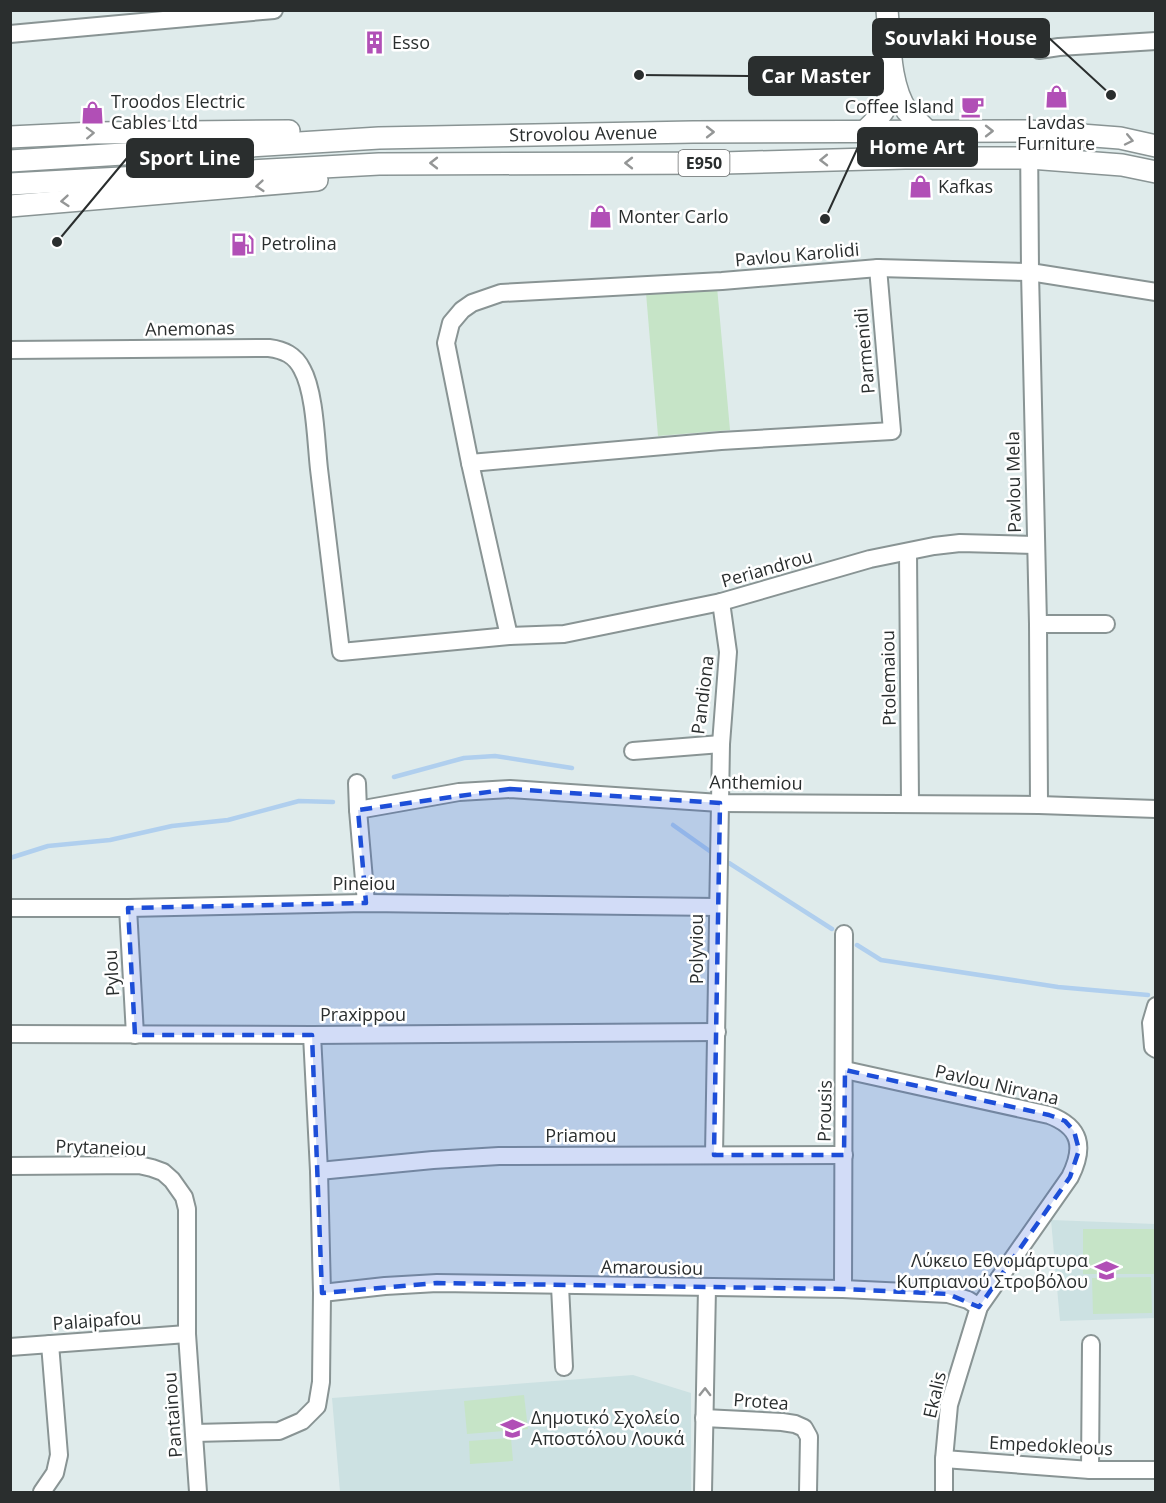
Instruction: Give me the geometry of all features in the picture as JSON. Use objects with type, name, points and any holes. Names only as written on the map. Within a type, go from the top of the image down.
[{"type":"main road","points":[[865,131],[883,115],[888,103],[893,72],[887,10]]},
{"type":"main road","points":[[893,72],[907,110],[927,131]]},
{"type":"main road","name":"E950","points":[[10,137],[94,133],[332,131],[379,138]]},
{"type":"main road","name":"Strovolou Avenue","points":[[10,161],[379,138],[865,131],[1029,131],[1120,138],[1155,146]]},
{"type":"main road","name":"Strovolou Avenue","points":[[10,184],[379,164],[723,163],[905,158],[1030,158],[1122,165],[1155,172]]},
{"type":"main road","name":"E950","points":[[10,206],[306,182],[379,164]]},
{"type":"street","points":[[10,34],[198,15],[274,10]]},
{"type":"street","points":[[1039,50],[1155,41]]},
{"type":"street","name":"Pavlou Mela","points":[[1029,131],[1039,805]]},
{"type":"street","name":"Pavlou Karolidi","points":[[470,463],[447,343],[451,323],[462,310],[472,303],[501,293],[722,281],[878,268],[1030,272],[1155,292]]},
{"type":"street","name":"Parmenidi","points":[[470,463],[721,441],[892,431],[878,268]]},
{"type":"street","name":"Anemonas","points":[[10,350],[269,348],[282,350],[293,357],[304,373],[315,426],[340,652]]},
{"type":"street","points":[[470,463],[509,636]]},
{"type":"street","name":"Periandrou","points":[[340,652],[509,636],[564,634],[721,602],[870,559],[934,546],[960,543],[1035,545]]},
{"type":"street","name":"Ptolemaiou","points":[[908,552],[910,803]]},
{"type":"street","name":"Pandiona","points":[[633,751],[721,744],[728,652],[721,602]]},
{"type":"street","points":[[1038,624],[1106,624]]},
{"type":"street","name":"Polyviou","points":[[714,1155],[721,744]]},
{"type":"street","points":[[357,783],[357,810],[366,903]]},
{"type":"street","name":"Anthemiou","points":[[357,810],[459,792],[510,789],[720,803],[910,803],[1155,808]]},
{"type":"street","name":"Pineiou","points":[[10,908],[366,903],[717,907]]},
{"type":"street","name":"Pylou","points":[[128,908],[135,1035]]},
{"type":"street","name":"Prousis","points":[[843,1289],[844,933]]},
{"type":"street","points":[[1155,1005],[1151,1023],[1155,1049]]},
{"type":"street","name":"Praxippou","points":[[10,1034],[312,1035],[717,1032]]},
{"type":"street","points":[[194,1432],[279,1431],[292,1427],[311,1414],[317,1406],[321,1382],[322,1293],[312,1035]]},
{"type":"street","name":"Pavlou Nirvana","points":[[845,1070],[1049,1115],[1065,1121],[1074,1131],[1079,1150],[1076,1165],[1070,1177],[979,1308]]},
{"type":"street","name":"Priamou","points":[[319,1171],[499,1156],[844,1155]]},
{"type":"street","name":"Prytaneiou","points":[[10,1166],[139,1165],[163,1172],[172,1179],[184,1197],[187,1209],[187,1334]]},
{"type":"street","name":"Amarousiou","points":[[322,1293],[437,1283],[843,1289],[948,1294],[968,1300],[979,1308]]},
{"type":"street","points":[[560,1286],[564,1367]]},
{"type":"street","points":[[703,1492],[707,1288]]},
{"type":"street","name":"Ekalis","points":[[944,1492],[944,1459],[949,1405],[979,1308]]},
{"type":"street","name":"Palaipafou","points":[[10,1347],[187,1334]]},
{"type":"street","name":"Pantainou","points":[[187,1334],[198,1492]]},
{"type":"street","points":[[42,1492],[55,1473],[59,1455],[50,1344]]},
{"type":"street","points":[[1090,1470],[1091,1344]]},
{"type":"street","name":"Protea","points":[[704,1418],[795,1424],[804,1428],[809,1437],[808,1492]]},
{"type":"street","name":"Empedokleous","points":[[944,1459],[1090,1470],[1155,1470]]},
{"type":"highlighted area","points":[[510,789],[720,803],[714,1155],[844,1155],[845,1070],[1049,1115],[1065,1121],[1074,1131],[1079,1150],[1070,1177],[979,1307],[948,1294],[843,1289],[437,1283],[322,1293],[312,1035],[135,1035],[128,908],[366,903],[358,810]]},
{"type":"shaded area","name":"Λύκειο Εθνομάρτυρα Κυπριανού Στροβόλου","points":[[1051,1220],[1155,1224],[1155,1318],[1060,1321]]},
{"type":"shaded area","name":"Δημοτικό Σχολείο Αποστόλου Λουκά","points":[[633,1375],[691,1393],[691,1492],[340,1492],[332,1398]]},
{"type":"green space","points":[[717,287],[730,430],[658,436],[646,293]]},
{"type":"green space","points":[[1083,1229],[1155,1229],[1155,1274],[1083,1274]]},
{"type":"green space","points":[[1151,1277],[1152,1313],[1093,1314],[1092,1278]]},
{"type":"green space","points":[[524,1395],[528,1429],[467,1434],[464,1401]]},
{"type":"green space","points":[[511,1438],[513,1461],[470,1464],[469,1441]]},
{"type":"waterway","points":[[394,777],[464,758],[495,756],[572,768]]},
{"type":"waterway","points":[[10,858],[48,846],[110,840],[172,826],[228,820],[299,801],[333,802]]},
{"type":"waterway","points":[[673,825],[711,852]]},
{"type":"waterway","points":[[729,863],[832,929]]},
{"type":"waterway","points":[[857,945],[881,960],[1058,987],[1148,995]]},
{"type":"place","name":"Esso","points":[[374,43]]},
{"type":"place","name":"Car Master","points":[[639,75]]},
{"type":"place","name":"Souvlaki House","points":[[1111,95]]},
{"type":"place","name":"Lavdas Furniture","points":[[1056,97]]},
{"type":"place","name":"Coffee Island","points":[[972,107]]},
{"type":"place","name":"Troodos Electric Cables Ltd","points":[[93,112]]},
{"type":"place","name":"Kafkas","points":[[920,187]]},
{"type":"place","name":"Monter Carlo","points":[[600,217]]},
{"type":"place","name":"Home Art","points":[[825,219]]},
{"type":"place","name":"Sport Line","points":[[57,242]]},
{"type":"place","name":"Petrolina","points":[[243,244]]},
{"type":"place","name":"Λύκειο Εθνομάρτυρα Κυπριανού Στροβόλου","points":[[1106,1271]]},
{"type":"place","name":"Δημοτικό Σχολείο Αποστόλου Λουκά","points":[[513,1428]]}]
